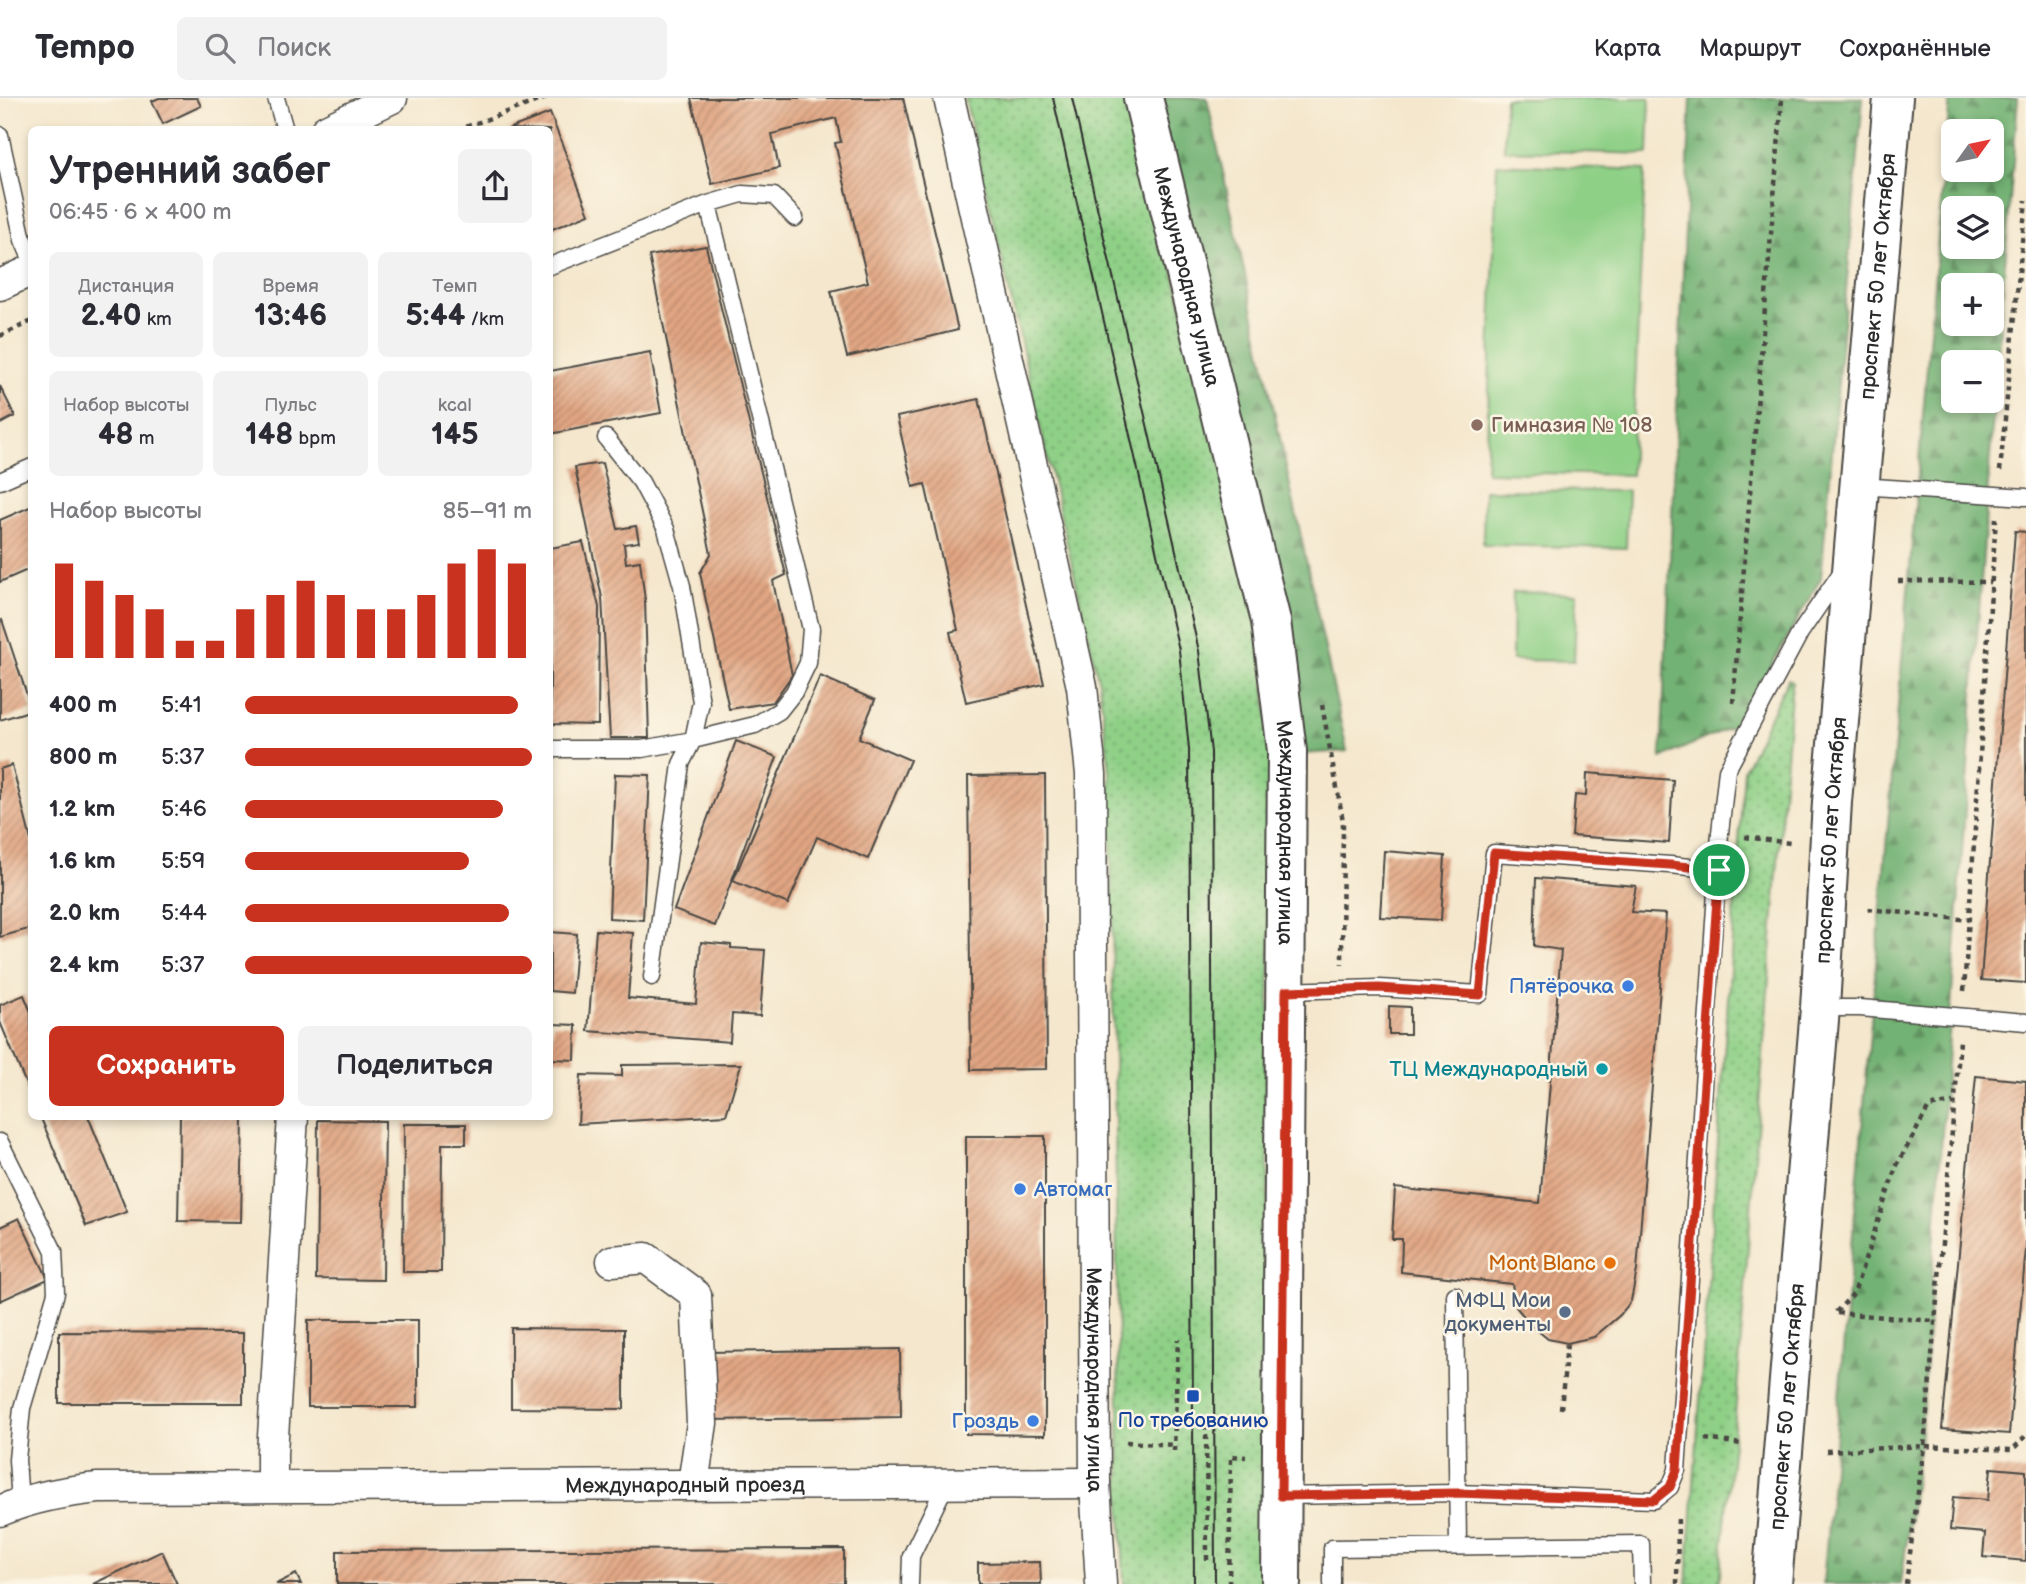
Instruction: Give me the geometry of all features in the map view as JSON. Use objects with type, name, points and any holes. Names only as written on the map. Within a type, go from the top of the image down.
[{"type":"main road","name":"Международная улица","points":[[1143,98],[1271,621],[1287,751],[1282,1584]]},
{"type":"main road","name":"проспект 50 лет Октября","points":[[1772,1584],[1820,1008],[1832,802],[1893,98]]},
{"type":"street","points":[[334,126],[392,98]]},
{"type":"street","name":"Международная улица","points":[[949,98],[1082,687],[1091,774],[1095,1483],[1101,1584]]},
{"type":"street","points":[[0,285],[28,272]]},
{"type":"street","points":[[272,1486],[293,1120]]},
{"type":"street","points":[[612,1261],[646,1258],[696,1295],[702,1423],[693,1484]]},
{"type":"street","name":"Международный проезд","points":[[10,1506],[59,1493],[98,1489],[1095,1483]]},
{"type":"lane","points":[[276,98],[284,126]]},
{"type":"lane","points":[[0,135],[23,240],[28,252]]},
{"type":"lane","points":[[553,265],[708,204],[742,194],[774,196],[795,218]]},
{"type":"lane","points":[[553,749],[642,749],[755,725],[779,711],[794,692],[808,663],[811,629],[708,204]]},
{"type":"lane","points":[[606,438],[641,482],[666,528],[682,586],[701,702],[693,740],[681,764],[652,977]]},
{"type":"lane","points":[[0,481],[28,469]]},
{"type":"lane","points":[[1859,486],[2026,497]]},
{"type":"lane","points":[[1281,1478],[1457,1493],[1654,1500],[1670,1487],[1677,1470],[1720,833],[1727,770],[1800,634],[1853,554]]},
{"type":"lane","points":[[1286,991],[1379,988],[1480,995],[1494,853],[1719,870]]},
{"type":"lane","points":[[1820,1008],[1860,1008],[2026,1022]]},
{"type":"lane","points":[[0,1142],[54,1251],[56,1293],[23,1408],[10,1506]]},
{"type":"lane","points":[[1455,1295],[1458,1546]]},
{"type":"lane","points":[[911,1584],[911,1556],[946,1484]]},
{"type":"lane","points":[[1332,1584],[1332,1548],[1641,1544],[1642,1584]]},
{"type":"path","points":[[468,126],[546,98]]},
{"type":"path","points":[[1732,715],[1782,98]]},
{"type":"path","points":[[1998,494],[2026,200]]},
{"type":"path","points":[[0,336],[28,323]]},
{"type":"path","points":[[1898,581],[1990,582]]},
{"type":"path","points":[[1764,841],[1790,843]]},
{"type":"path","points":[[1868,909],[1969,920]]},
{"type":"path","points":[[1934,1321],[1836,1312],[1854,1293],[1896,1167],[1929,1107],[1954,1102]]},
{"type":"path","points":[[1126,1442],[1174,1448],[1178,1339]]},
{"type":"path","points":[[1561,1409],[1567,1343]]},
{"type":"path","points":[[1206,1425],[1207,1560]]},
{"type":"path","points":[[1826,1451],[1924,1446],[2012,1450],[2026,1436]]},
{"type":"path","points":[[1732,1442],[1742,1444]]},
{"type":"path","points":[[1229,1584],[1231,1456],[1281,1478]]},
{"type":"path","points":[[1670,1487],[1678,1506],[1677,1584]]},
{"type":"green space","points":[[965,98],[1131,98],[1259,622],[1271,751],[1265,1584],[1124,1584],[1120,1488],[1110,771],[1099,683]]},
{"type":"green space","points":[[1157,98],[1207,98],[1347,751],[1301,754]]},
{"type":"green space","points":[[1505,98],[1650,98],[1648,154],[1504,150]]},
{"type":"green space","points":[[1691,98],[1863,98],[1821,578],[1738,724],[1661,758]]},
{"type":"green space","points":[[1950,98],[2018,98],[2004,277],[2004,273],[1941,273],[1941,336],[1999,336],[1998,350],[1941,350],[1941,413],[1993,413],[1921,1432],[1901,1584],[1823,1584],[1941,203],[1941,259],[2004,259],[2004,196],[1942,196],[1943,182],[2004,182],[2004,119],[1948,119]]},
{"type":"green space","points":[[1497,164],[1645,170],[1631,475],[1486,472]]},
{"type":"green space","points":[[1484,490],[1628,491],[1626,548],[1483,545]]},
{"type":"green space","points":[[1513,592],[1577,594],[1574,661],[1512,660]]},
{"type":"green space","points":[[1788,679],[1792,681],[1733,1442],[1719,1584],[1687,1584],[1744,770]]},
{"type":"building","points":[[159,98],[197,98],[201,106],[163,124],[152,101]]},
{"type":"building","points":[[691,98],[903,98],[958,330],[847,357],[831,291],[868,282],[835,143],[841,142],[836,118],[772,134],[779,168],[712,184]]},
{"type":"building","points":[[550,113],[589,214],[553,229],[553,126],[516,126]]},
{"type":"building","points":[[706,246],[786,575],[773,581],[792,675],[773,702],[729,709],[700,573],[711,554],[649,256]]},
{"type":"building","points":[[650,352],[661,413],[553,433],[553,370]]},
{"type":"building","points":[[0,386],[15,416],[0,424]]},
{"type":"building","points":[[979,399],[1044,684],[966,702],[950,632],[958,630],[925,484],[913,487],[897,417]]},
{"type":"building","points":[[602,463],[618,529],[636,526],[639,542],[624,544],[626,563],[640,561],[645,600],[649,738],[610,738],[602,598],[575,467]]},
{"type":"building","points":[[28,508],[28,570],[0,582],[0,520]]},
{"type":"building","points":[[2015,531],[2026,532],[2026,983],[1981,980]]},
{"type":"building","points":[[583,542],[599,607],[598,725],[553,724],[553,547]]},
{"type":"building","points":[[2,620],[28,698],[28,711],[0,720]]},
{"type":"building","points":[[820,676],[875,700],[859,738],[910,760],[868,859],[817,837],[788,904],[733,881]]},
{"type":"building","points":[[736,741],[777,757],[715,926],[674,910]]},
{"type":"building","points":[[12,765],[28,828],[28,929],[0,937],[0,769]]},
{"type":"building","points":[[1587,773],[1673,780],[1669,843],[1572,836],[1575,795],[1586,796]]},
{"type":"building","points":[[615,774],[650,775],[643,920],[609,918]]},
{"type":"building","points":[[1045,775],[1047,1069],[971,1070],[968,776]]},
{"type":"building","points":[[1384,851],[1445,856],[1441,920],[1380,917]]},
{"type":"building","name":"ТЦ Международный","points":[[1536,878],[1636,886],[1631,912],[1666,914],[1637,1270],[1631,1301],[1620,1315],[1594,1337],[1567,1343],[1548,1339],[1532,1326],[1516,1307],[1512,1284],[1401,1272],[1402,1239],[1392,1239],[1395,1188],[1540,1203],[1561,950],[1534,946]]},
{"type":"building","points":[[596,930],[633,933],[628,998],[696,1004],[701,942],[731,945],[731,948],[765,950],[760,1016],[732,1014],[730,1042],[588,1031]]},
{"type":"building","points":[[553,932],[577,934],[572,993],[553,991]]},
{"type":"building","points":[[24,995],[28,1005],[28,1089],[0,1022],[0,1005]]},
{"type":"building","points":[[1389,1006],[1410,1007],[1410,1034],[1389,1034]]},
{"type":"building","points":[[553,1024],[576,1025],[575,1060],[553,1059]]},
{"type":"building","points":[[741,1064],[726,1115],[578,1124],[581,1075],[622,1076],[622,1065]]},
{"type":"building","points":[[1976,1076],[2026,1081],[2026,1248],[2009,1434],[1942,1429]]},
{"type":"building","points":[[42,1120],[90,1120],[127,1212],[86,1226]]},
{"type":"building","points":[[180,1120],[243,1120],[241,1222],[178,1221]]},
{"type":"building","points":[[318,1120],[385,1121],[383,1280],[316,1279]]},
{"type":"building","points":[[404,1124],[466,1124],[466,1144],[442,1144],[441,1272],[403,1272]]},
{"type":"building","points":[[966,1136],[1045,1136],[1045,1435],[966,1434]]},
{"type":"building","points":[[19,1218],[48,1279],[0,1301],[0,1227]]},
{"type":"building","points":[[308,1320],[418,1320],[418,1407],[308,1407]]},
{"type":"building","points":[[511,1328],[624,1329],[624,1409],[511,1408]]},
{"type":"building","points":[[59,1332],[243,1333],[243,1403],[59,1403]]},
{"type":"building","points":[[900,1349],[901,1417],[709,1420],[708,1352]]},
{"type":"building","points":[[1991,1468],[2026,1471],[2026,1561],[1983,1557],[1985,1533],[1950,1530],[1953,1497],[1988,1500]]},
{"type":"building","points":[[844,1549],[844,1584],[337,1584],[337,1551]]},
{"type":"building","points":[[162,1551],[177,1584],[93,1584]]},
{"type":"building","points":[[1040,1562],[1041,1584],[978,1584],[978,1563]]},
{"type":"building","points":[[296,1574],[301,1584],[276,1584]]},
{"type":"tram line","points":[[1053,98],[1179,650],[1189,749],[1194,1584]]},
{"type":"tram line","points":[[1072,98],[1199,651],[1211,752],[1215,1584]]},
{"type":"place","name":"Гимназия № 108","points":[[1477,425]]},
{"type":"place","name":"Пятёрочка","points":[[1628,986]]},
{"type":"place","name":"ТЦ Международный","points":[[1602,1069]]},
{"type":"place","name":"Автомаг","points":[[1020,1189]]},
{"type":"place","name":"Mont Blanc","points":[[1610,1263]]},
{"type":"place","name":"МФЦ Мои документы","points":[[1565,1312]]},
{"type":"place","name":"По требованию","points":[[1193,1396]]},
{"type":"place","name":"Гроздь","points":[[1033,1421]]},
{"type":"route","points":[[1494,853],[1719,870],[1677,1470],[1670,1487],[1654,1500],[1457,1493],[1281,1496],[1286,991],[1379,988],[1480,995],[1494,853]]}]
